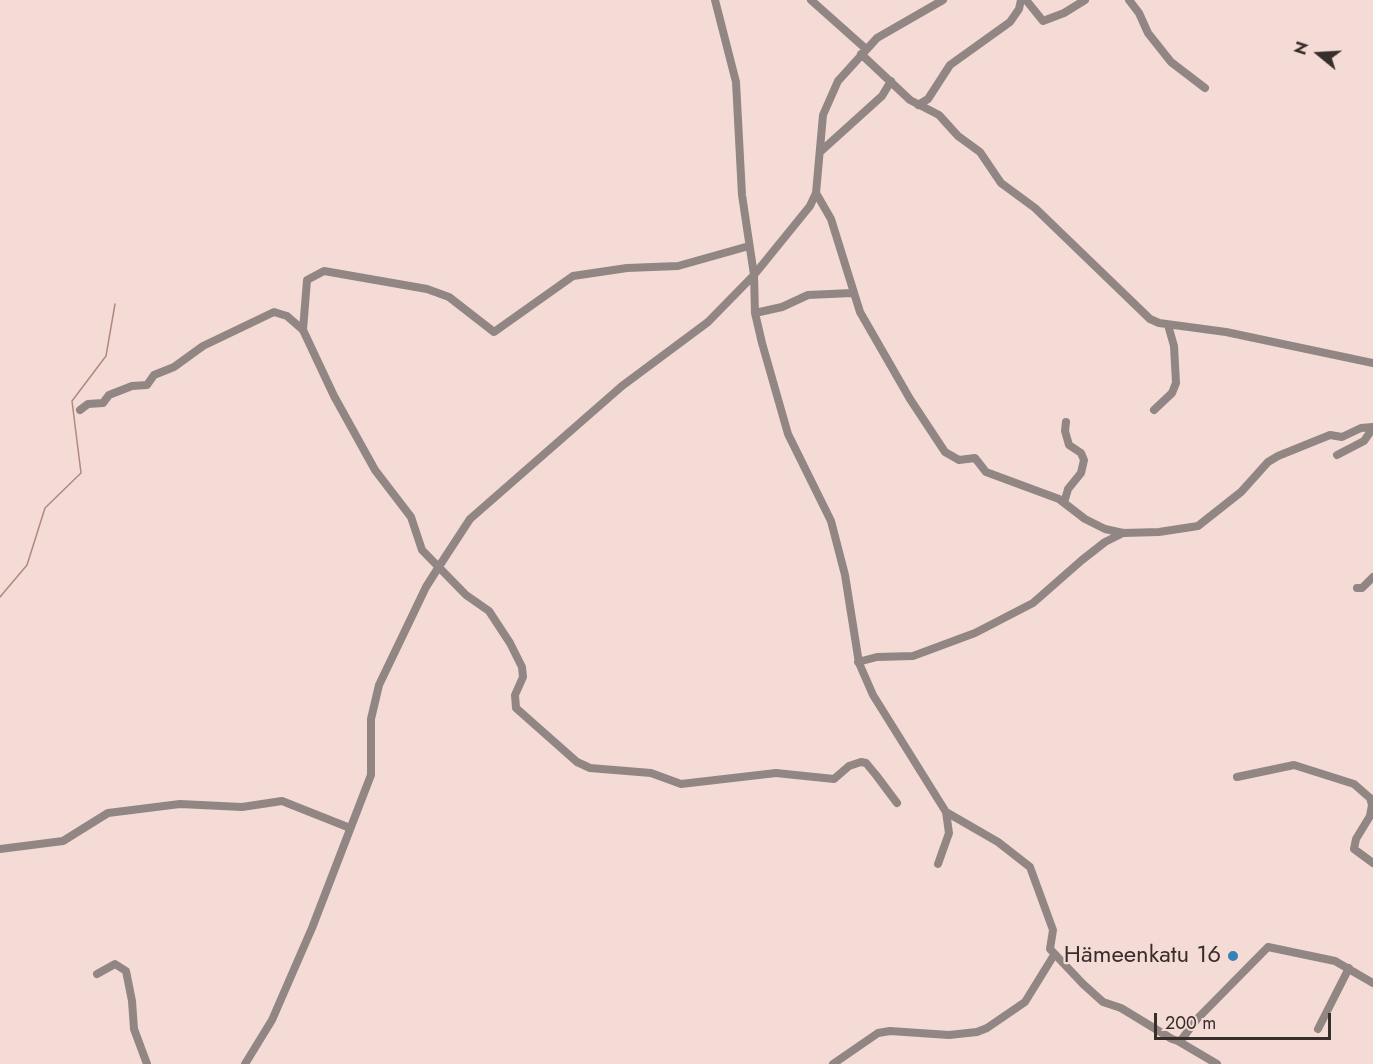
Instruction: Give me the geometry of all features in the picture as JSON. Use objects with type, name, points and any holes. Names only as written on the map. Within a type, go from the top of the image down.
[{"type":"street","points":[[715,0],[736,81],[742,195],[754,275],[755,313],[788,434],[827,511],[834,532],[854,621],[858,662],[873,695],[946,812],[949,833],[938,864]]},
{"type":"street","points":[[811,0],[891,81],[918,105],[939,115],[958,136],[980,152],[1001,183],[1035,208],[1150,319],[1168,325],[1226,332],[1373,363]]},
{"type":"street","points":[[245,1064],[272,1020],[286,991],[370,775],[371,719],[380,685],[426,587],[470,519],[622,386],[708,322],[754,275],[810,206],[816,193],[826,104],[838,81],[877,38],[943,0]]},
{"type":"street","points":[[918,105],[928,99],[950,65],[1010,22],[1019,9],[1021,0]]},
{"type":"street","points":[[1026,0],[1037,17],[1043,21],[1085,0]]},
{"type":"street","points":[[1129,0],[1139,13],[1148,33],[1171,62],[1205,88]]},
{"type":"street","points":[[820,152],[882,96],[891,81]]},
{"type":"street","points":[[816,193],[831,219],[852,293],[860,312],[910,399],[945,452],[959,460],[975,458],[986,472],[1064,503],[1085,519],[1105,529],[1124,533],[1159,532],[1198,526],[1241,492],[1269,462],[1278,456],[1330,435],[1342,437],[1361,428],[1373,427]]},
{"type":"street","points":[[303,330],[307,280],[324,271],[427,290],[449,297],[494,332],[573,276],[627,268],[678,266],[749,246]]},
{"type":"street","points":[[755,313],[782,307],[808,295],[852,293]]},
{"type":"street","points":[[80,410],[88,404],[103,403],[109,395],[132,386],[147,386],[154,375],[174,367],[203,346],[274,312],[287,316],[303,330],[334,396],[375,470],[400,499],[414,525],[422,550],[466,595],[489,611],[510,643],[522,667],[523,677],[514,695],[514,703],[519,713],[583,766],[651,772],[681,784],[776,773],[834,779],[842,770],[861,762],[866,763],[897,803]]},
{"type":"street","points":[[1154,410],[1172,393],[1176,383],[1174,346],[1168,325]]},
{"type":"street","points":[[1064,503],[1068,489],[1081,473],[1084,460],[1082,453],[1069,445],[1065,431],[1066,422]]},
{"type":"street","points":[[1336,454],[1364,441],[1373,427]]},
{"type":"street","points":[[858,662],[876,657],[914,656],[975,633],[1033,603],[1105,542],[1124,533]]},
{"type":"street","points":[[1357,588],[1362,588],[1373,577]]},
{"type":"street","points":[[1237,777],[1294,765],[1354,784],[1370,798],[1372,805],[1370,816],[1356,839],[1354,849],[1373,862]]},
{"type":"street","points":[[0,849],[63,841],[108,813],[180,804],[242,807],[282,801],[350,828]]},
{"type":"street","points":[[946,812],[998,842],[1030,867],[1053,930],[1050,949],[1103,1002],[1121,1008],[1217,1064]]},
{"type":"street","points":[[1178,1041],[1253,959],[1268,947],[1335,961],[1373,983]]},
{"type":"street","points":[[833,1064],[878,1033],[890,1031],[949,1035],[987,1028],[1025,1002],[1054,955]]},
{"type":"street","points":[[98,974],[116,964],[126,971],[132,1001],[134,1029],[147,1064]]},
{"type":"street","points":[[1318,1029],[1349,968]]},
{"type":"waterway","points":[[0,597],[27,565],[45,508],[81,473],[72,401],[106,356],[115,304]]},
{"type":"place","name":"Hämeenkatu 16","points":[[1233,956]]}]
